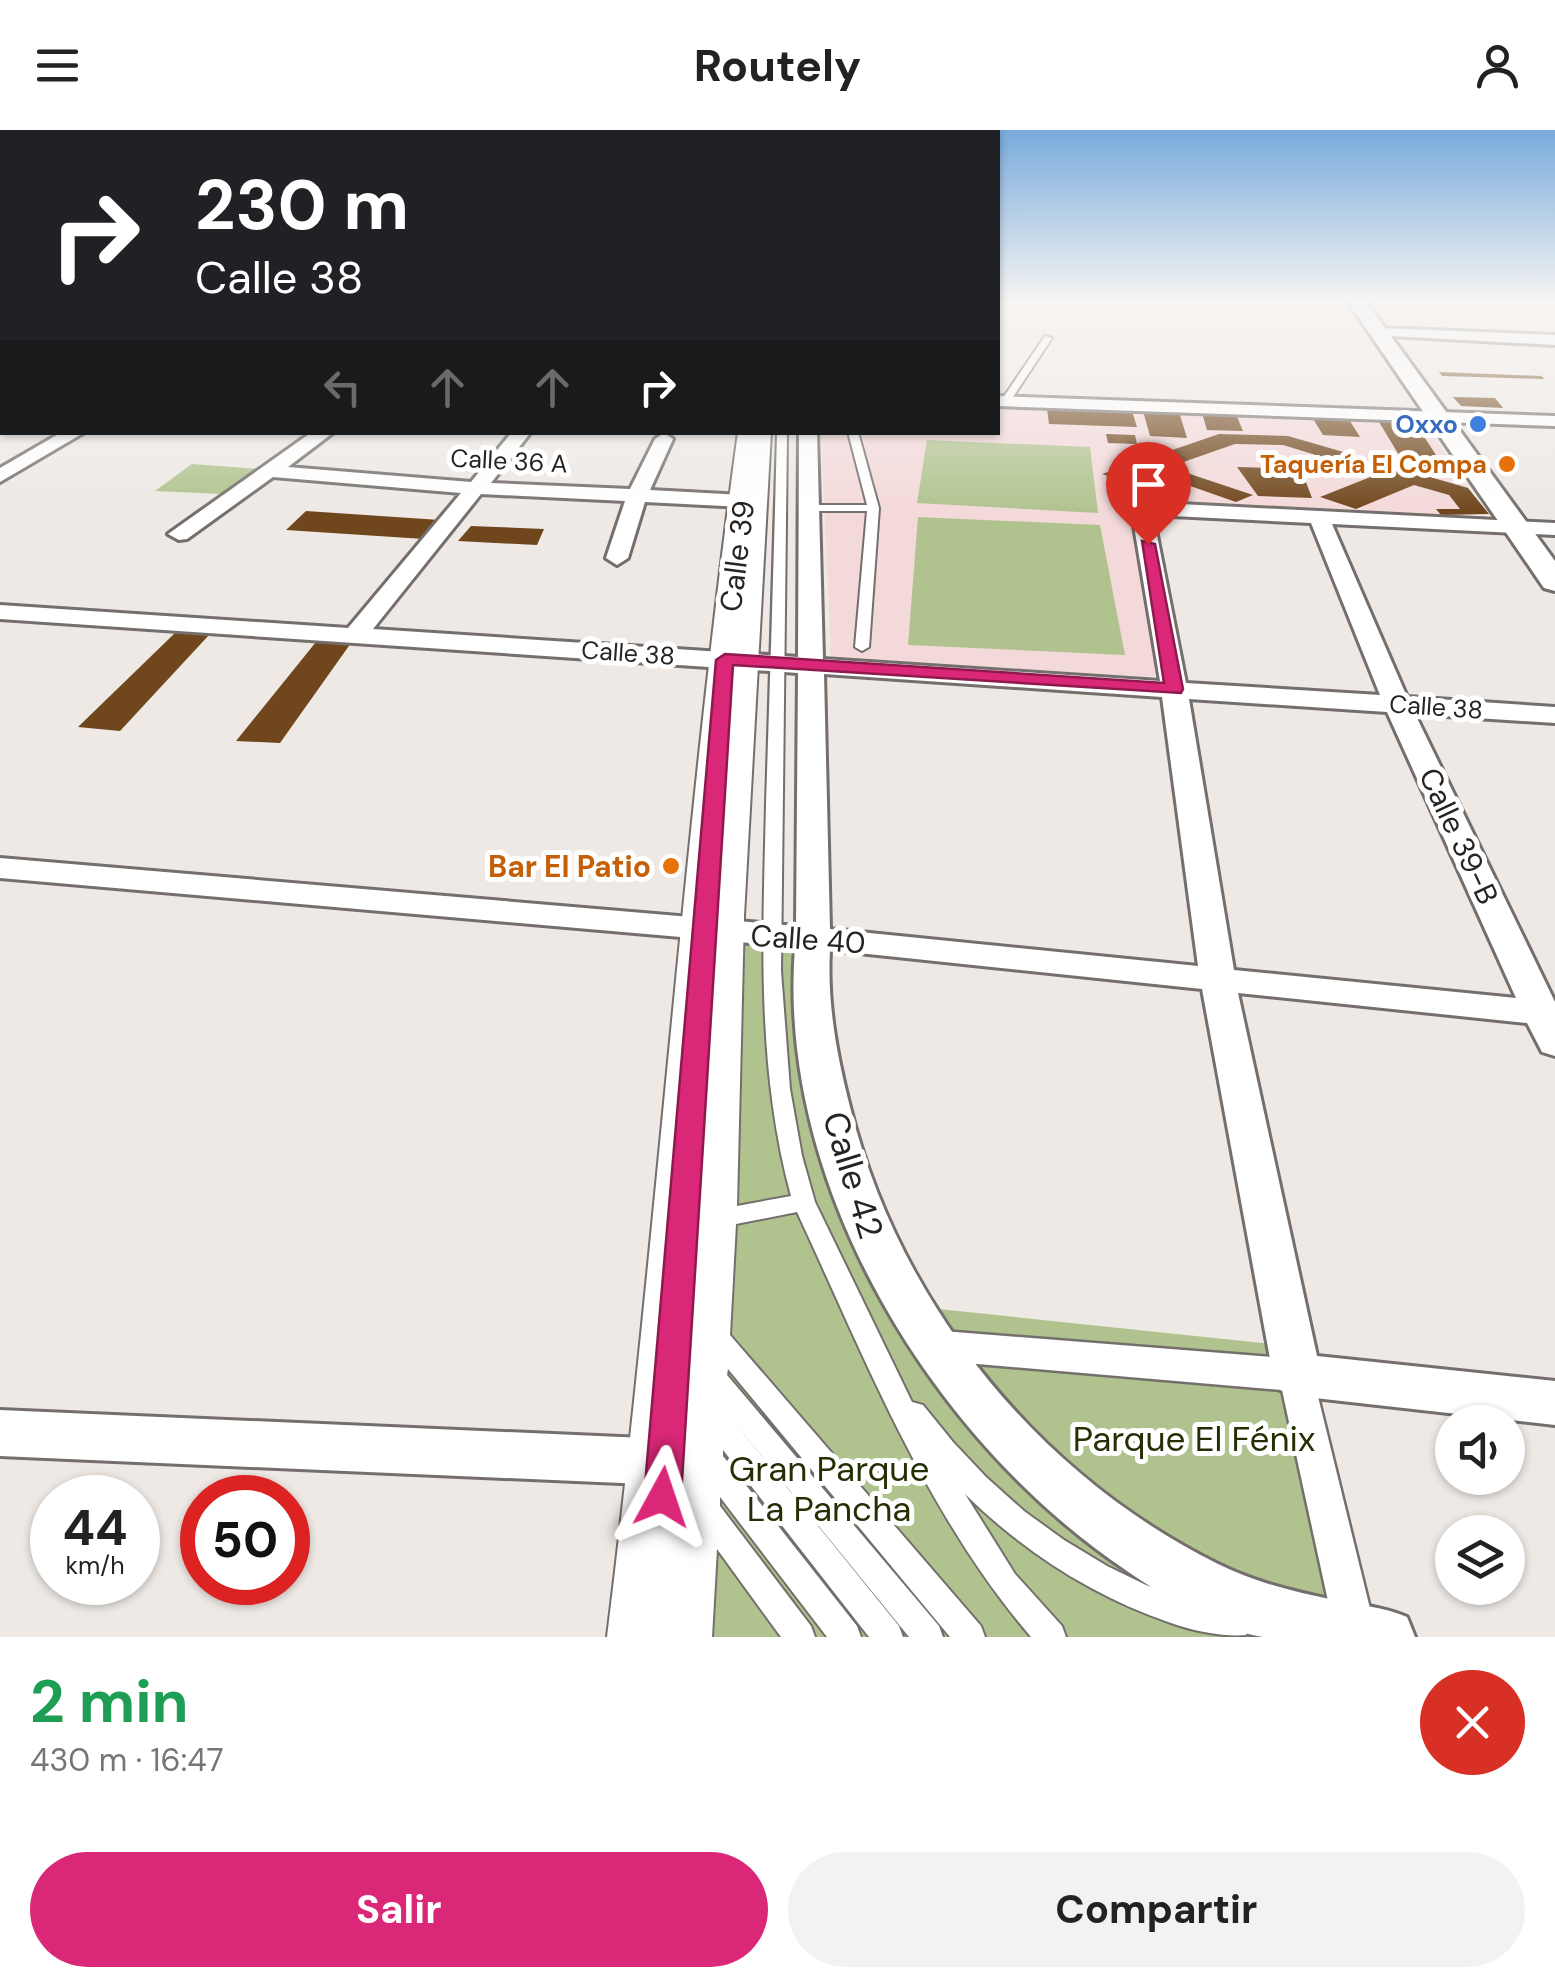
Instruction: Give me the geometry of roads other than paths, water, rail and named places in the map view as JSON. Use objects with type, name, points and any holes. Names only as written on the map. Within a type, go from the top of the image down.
[{"type":"main road","name":"Calle 39","points":[[648,1637],[693,1476],[738,661],[743,502],[750,435]]},
{"type":"street","points":[[1409,372],[1555,582]]},
{"type":"street","points":[[1002,401],[1555,421]]},
{"type":"street","points":[[0,476],[71,435]]},
{"type":"street","points":[[178,534],[321,435]]},
{"type":"street","points":[[356,634],[520,435]]},
{"type":"street","name":"Calle 42","points":[[808,435],[811,666],[792,937],[812,1007],[850,1180],[866,1230],[930,1345],[989,1420],[1084,1510],[1186,1580],[1220,1596],[1362,1634]]},
{"type":"street","points":[[617,558],[637,496],[664,438]]},
{"type":"street","points":[[0,462],[22,463]]},
{"type":"street","name":"Calle 36 A","points":[[272,471],[476,488],[743,502]]},
{"type":"street","points":[[1362,1634],[1296,1375],[1217,978],[1174,689],[1141,508],[1555,529]]},
{"type":"street","name":"Calle 39-B","points":[[1319,518],[1397,705],[1551,1024]]},
{"type":"street","name":"Calle 38","points":[[0,612],[1555,714]]},
{"type":"street","name":"Calle 40","points":[[0,868],[1217,978],[1551,1024]]},
{"type":"street","points":[[930,1345],[1296,1375],[1555,1402]]},
{"type":"street","points":[[0,1433],[693,1476]]},
{"type":"lane","points":[[1002,401],[1023,372]]},
{"type":"lane","points":[[738,661],[766,435]]},
{"type":"lane","points":[[782,435],[778,664],[792,937],[778,1088],[804,1202],[921,1449],[1006,1584],[1051,1637]]},
{"type":"lane","points":[[854,435],[873,508],[862,647]]},
{"type":"lane","points":[[809,508],[873,508]]},
{"type":"lane","points":[[696,1637],[693,1476],[712,1415],[726,1216],[720,933]]},
{"type":"lane","points":[[726,1216],[804,1202]]},
{"type":"lane","points":[[718,1338],[970,1637]]},
{"type":"lane","points":[[882,1367],[924,1427],[977,1487],[1018,1522],[1088,1570],[1141,1596],[1207,1620],[1362,1634]]},
{"type":"lane","points":[[714,1378],[928,1637]]},
{"type":"lane","points":[[712,1415],[888,1637]]},
{"type":"lane","points":[[693,1476],[800,1637]]},
{"type":"lane","points":[[693,1476],[846,1637]]},
{"type":"place","name":"Oxxo","points":[[1478,424]]},
{"type":"place","name":"Taquería El Compa","points":[[1507,464]]},
{"type":"place","name":"Bar El Patio","points":[[671,866]]},
{"type":"park label","name":"Parque El Fénix","points":[[1194,1439]]},
{"type":"park label","name":"Gran Parque La Pancha","points":[[829,1489]]}]
